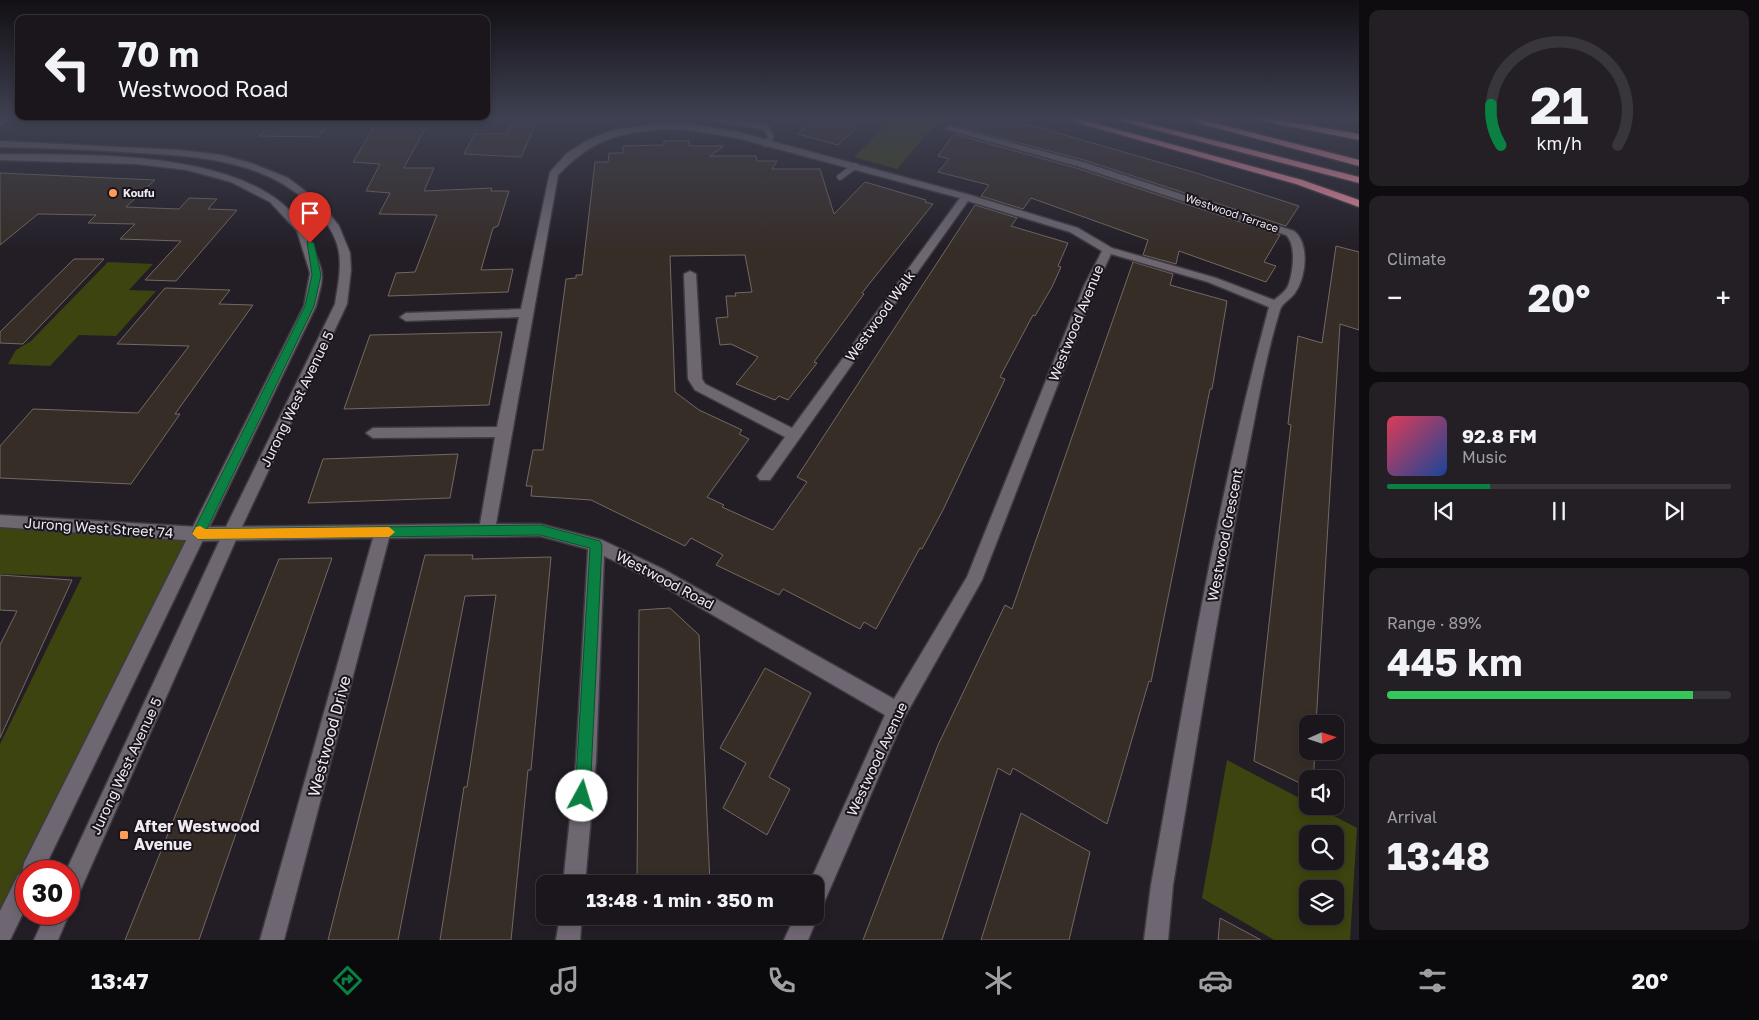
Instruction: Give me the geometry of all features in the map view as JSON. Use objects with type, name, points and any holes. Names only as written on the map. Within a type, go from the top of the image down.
[{"type":"highway","points":[[1229,163],[1299,182],[1359,195]]},
{"type":"highway","points":[[1294,163],[1359,180]]},
{"type":"highway","points":[[1299,182],[1359,204]]},
{"type":"street","name":"Jurong West Avenue 5","points":[[37,860],[310,306],[316,275],[310,243],[294,219],[273,199],[242,182],[225,176],[187,167],[135,163]]},
{"type":"street","name":"Jurong West Avenue 5","points":[[80,866],[231,533],[342,304],[346,266],[341,237],[326,215],[299,189],[262,169],[241,163]]},
{"type":"street","name":"Westwood Avenue","points":[[487,531],[489,508],[503,432],[553,174],[561,163]]},
{"type":"street","name":"Westwood Avenue","points":[[824,877],[897,711],[974,580],[1090,286],[1108,250],[1074,230],[966,197],[842,163]]},
{"type":"street","name":"Westwood Terrace","points":[[1076,163],[1290,234],[1296,238],[1298,244],[1296,281],[1293,291],[1275,305]]},
{"type":"street","name":"Westwood Walk","points":[[765,476],[966,197]]},
{"type":"street","points":[[1108,250],[1212,280],[1275,305]]},
{"type":"street","points":[[690,274],[695,378],[700,387],[794,435]]},
{"type":"street","name":"Westwood Crescent","points":[[1156,940],[1163,878],[1224,531],[1256,378],[1275,305]]},
{"type":"street","points":[[406,317],[525,314]]},
{"type":"street","points":[[373,433],[503,432]]},
{"type":"street","name":"Jurong West Street 74","points":[[0,521],[198,534]]},
{"type":"street","name":"Westwood Road","points":[[198,534],[540,530],[596,545],[666,579],[897,711]]},
{"type":"street","name":"Westwood Drive","points":[[272,940],[383,532]]},
{"type":"street","points":[[575,875],[586,761],[596,545]]},
{"type":"street","points":[[0,936],[15,905]]},
{"type":"street","points":[[46,940],[53,925]]},
{"type":"street","points":[[568,940],[570,925]]},
{"type":"street","points":[[796,940],[803,925]]},
{"type":"lane","points":[[840,177],[855,166]]},
{"type":"green space","points":[[875,163],[902,163],[897,169]]},
{"type":"green space","points":[[108,262],[153,264],[129,290],[156,291],[116,336],[79,335],[50,366],[8,364],[16,350],[31,341]]},
{"type":"green space","points":[[0,525],[198,534],[32,860],[15,860],[15,894],[0,924],[0,744],[82,577],[0,574]]},
{"type":"green space","points":[[1227,760],[1299,798],[1299,815],[1332,815],[1357,828],[1350,940],[1274,940],[1202,898]]},
{"type":"building","points":[[365,163],[407,163],[404,168],[434,168],[424,191],[492,188],[491,191],[509,191],[498,226],[493,228],[481,270],[513,269],[508,292],[388,296],[396,273],[415,272],[437,215],[379,214],[390,193],[366,191],[380,164]]},
{"type":"building","points":[[595,163],[776,163],[772,169],[820,169],[834,214],[865,182],[926,200],[925,202],[933,204],[862,293],[864,294],[814,362],[817,363],[788,400],[779,396],[775,400],[736,384],[758,357],[731,344],[720,345],[716,318],[728,317],[726,296],[736,296],[735,293],[752,292],[745,255],[670,256],[675,392],[699,410],[742,430],[739,434],[749,439],[707,497],[724,505],[722,507],[773,530],[807,482],[797,477],[975,205],[1017,218],[1011,226],[1068,243],[1058,266],[1061,267],[1052,287],[1035,316],[1033,315],[1000,377],[1005,379],[943,510],[876,629],[864,622],[860,629],[783,589],[779,595],[716,565],[723,555],[691,538],[685,546],[591,500],[531,496],[532,486],[526,486],[533,450],[543,450],[566,279],[582,275]]},
{"type":"building","points":[[946,163],[1058,163],[1280,235],[1264,262],[1276,266],[1266,282],[1179,251],[1176,264],[1143,255],[1148,240],[1031,198],[1023,209],[981,196],[989,185],[938,172]]},
{"type":"building","points":[[1093,163],[1161,163],[1299,206],[1286,226]]},
{"type":"building","points":[[0,173],[155,180],[126,207],[179,209],[189,198],[217,199],[208,209],[237,210],[176,281],[145,280],[181,241],[120,239],[135,224],[88,223],[96,215],[38,214],[0,245]]},
{"type":"building","points":[[1336,246],[1359,252],[1359,330],[1340,324],[1317,715],[1299,715],[1299,760],[1314,760],[1314,770],[1299,770],[1299,783],[1254,761],[1291,425],[1288,424],[1298,336],[1322,343]]},
{"type":"building","points":[[74,259],[104,259],[23,344],[0,343],[0,332]]},
{"type":"building","points":[[1133,262],[1173,274],[1170,285],[1227,301],[1212,389],[1210,389],[1151,682],[1149,681],[1107,824],[1013,768],[1010,775],[998,768],[942,940],[863,940],[938,745],[1005,605],[1012,609]]},
{"type":"building","points":[[165,288],[230,290],[219,304],[253,305],[175,414],[180,414],[131,484],[0,478],[0,446],[33,409],[138,413],[189,346],[117,344]]},
{"type":"building","points":[[502,332],[489,405],[344,409],[370,335]]},
{"type":"building","points":[[458,454],[450,498],[308,503],[323,459]]},
{"type":"building","points":[[425,555],[473,555],[472,559],[551,557],[531,770],[528,770],[511,940],[440,940],[464,787],[467,787],[496,595],[465,596],[398,940],[328,940]]},
{"type":"building","points":[[332,558],[199,940],[125,940],[279,559]]},
{"type":"building","points":[[0,575],[72,580],[0,738],[0,645],[17,611],[0,610]]},
{"type":"building","points":[[670,608],[699,635],[710,875],[637,875],[639,610]]},
{"type":"building","points":[[765,668],[811,693],[769,777],[790,789],[767,835],[723,808],[746,763],[720,748]]},
{"type":"building","points":[[1021,813],[1090,852],[1069,940],[981,940]]},
{"type":"building","points":[[1220,918],[1261,940],[1218,940]]},
{"type":"slow traffic","points":[[200,531],[198,534],[389,532]]},
{"type":"place","name":"Koufu","points":[[113,193]]},
{"type":"place","name":"After Westwood Avenue","points":[[124,835]]},
{"type":"route","points":[[310,243],[316,275],[310,306],[198,534],[540,530],[596,545],[586,761],[582,796]]}]
